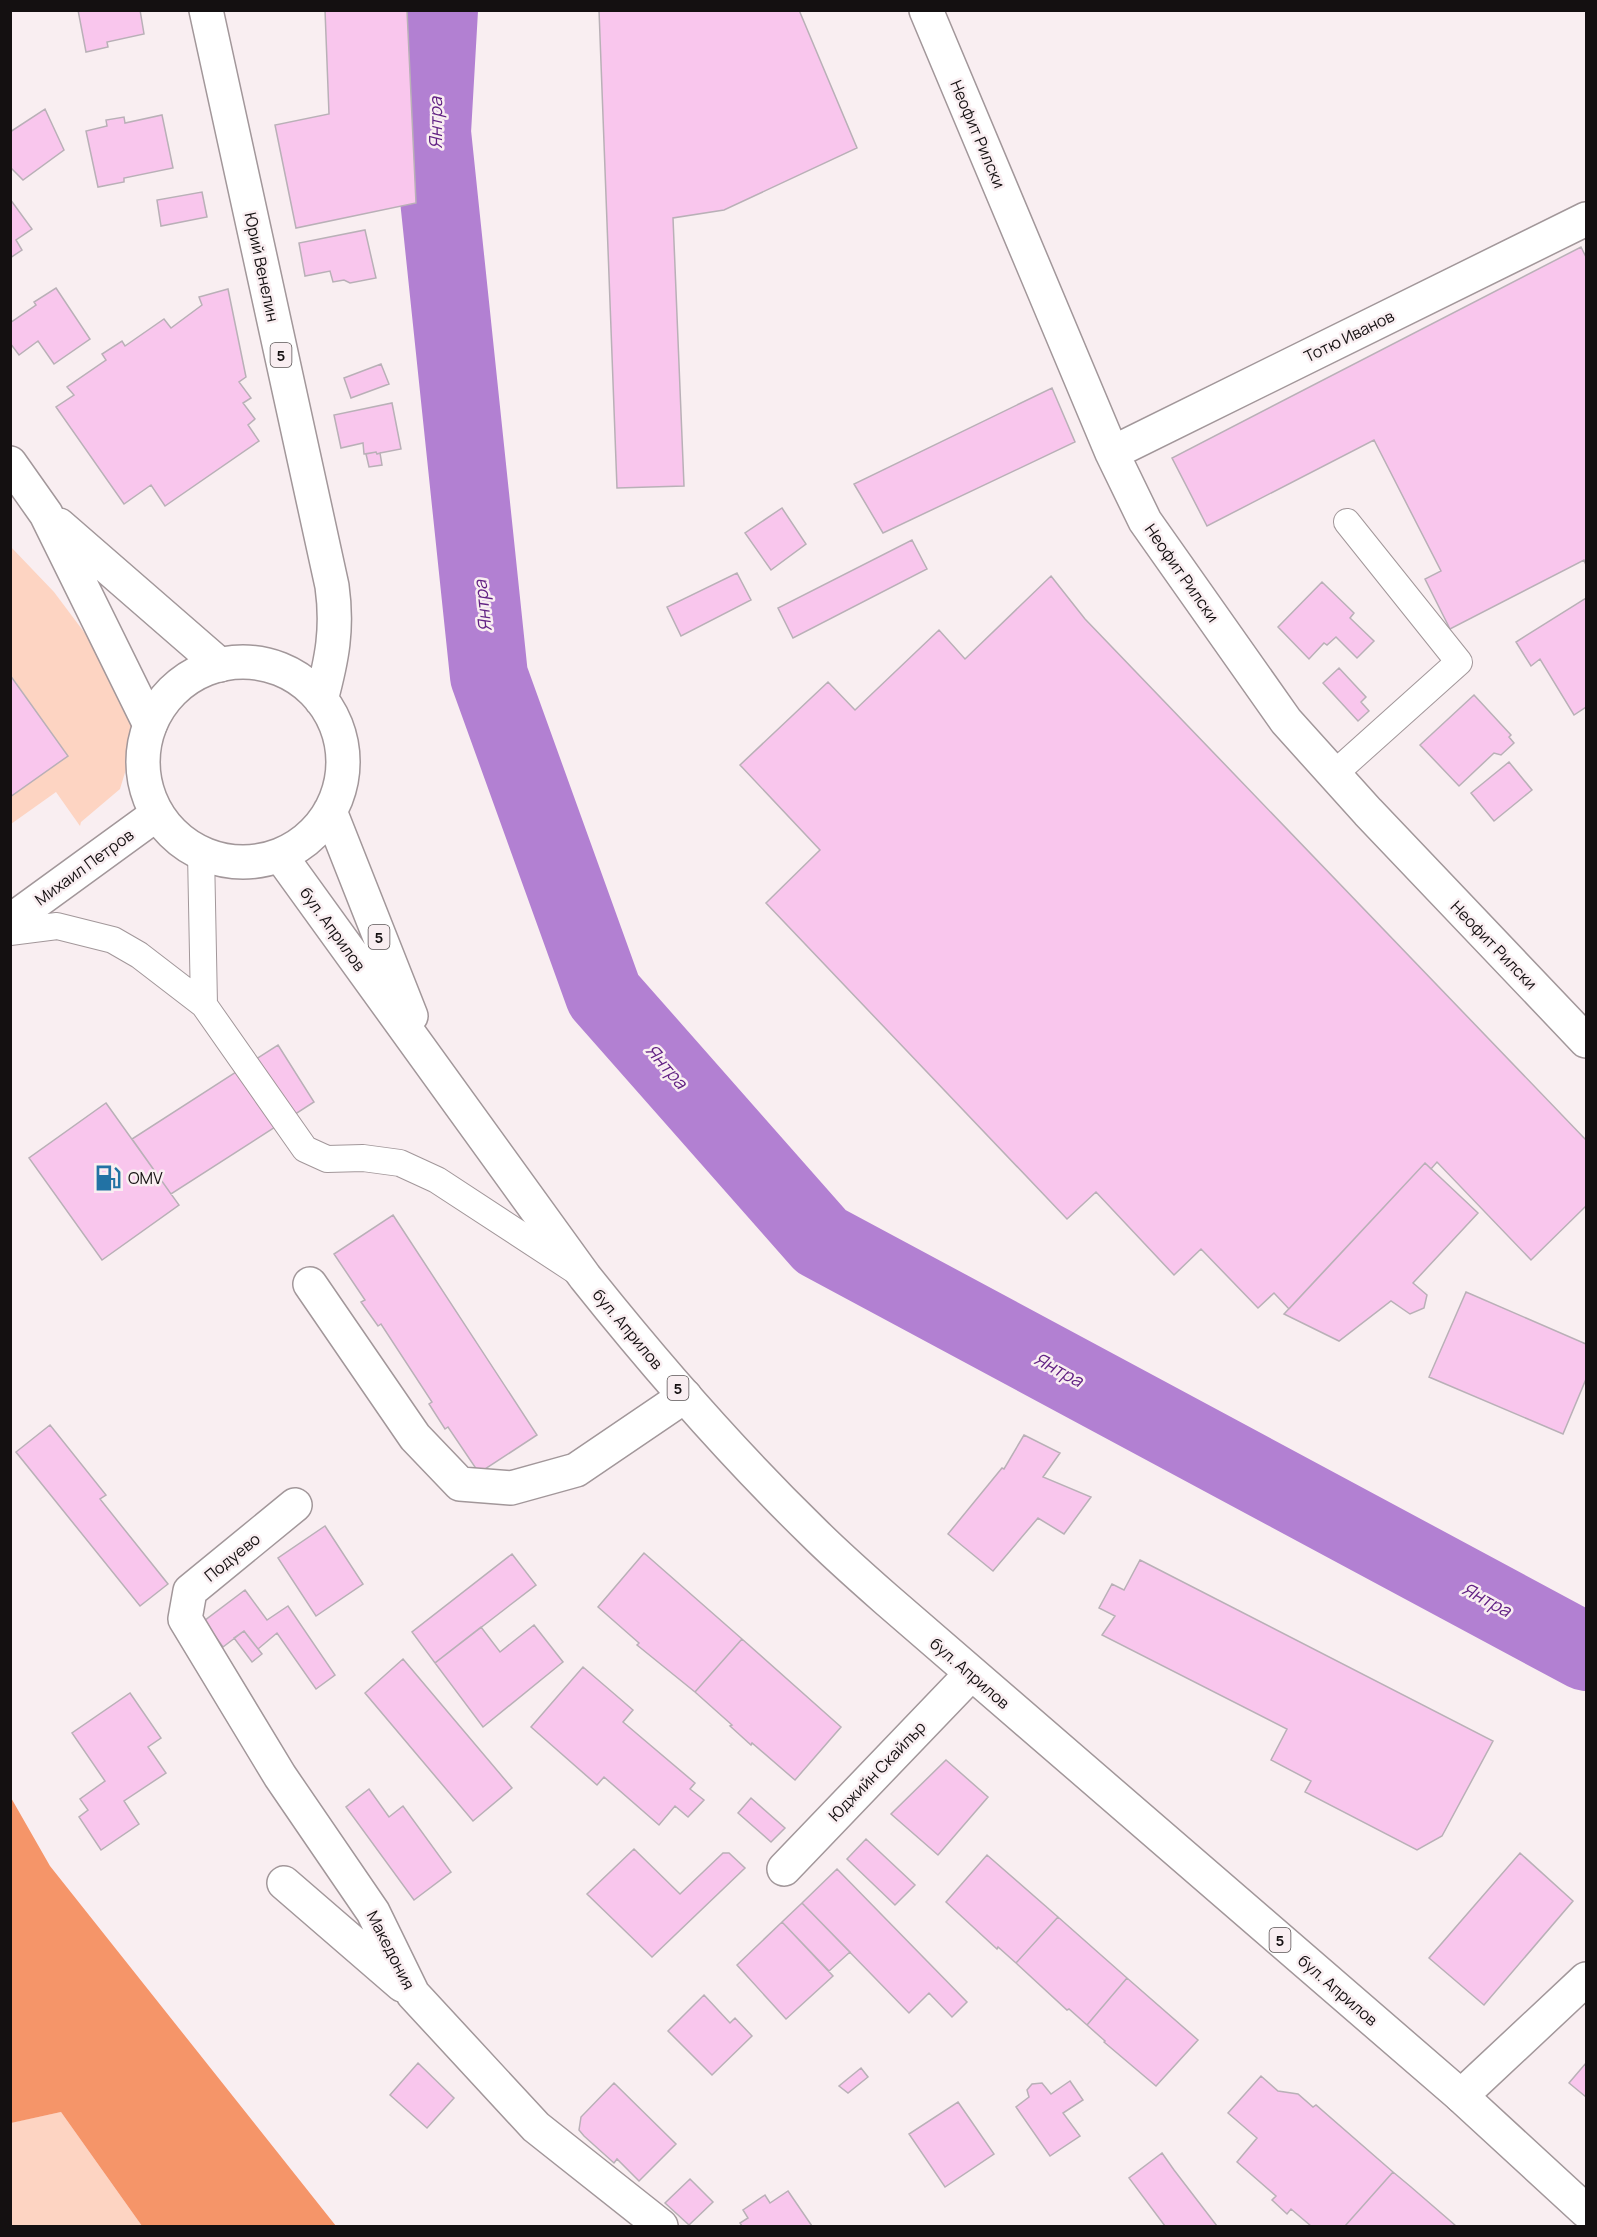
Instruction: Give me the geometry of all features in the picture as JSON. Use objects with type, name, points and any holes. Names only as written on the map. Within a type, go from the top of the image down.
[{"type":"main road","name":"Юрий Венелин","points":[[206,10],[332,586],[336,625],[321,700]]},
{"type":"main road","name":"Неофит Рилски","points":[[926,10],[1112,453],[1152,531],[1286,721],[1587,1041]]},
{"type":"main road","name":"Тотю Иванов","points":[[1112,453],[1587,219]]},
{"type":"main road","points":[[10,463],[46,514],[150,725]]},
{"type":"main road","points":[[46,514],[220,665]]},
{"type":"main road","points":[[253,663],[268,666],[298,680],[321,700],[336,726],[342,754],[340,784],[330,811],[308,837],[280,855],[249,862],[233,862],[201,853],[176,837],[157,814],[145,785],[143,770],[146,740],[157,711],[177,687],[205,670],[220,665],[253,663]]},
{"type":"main road","name":"бул. Априлов","points":[[330,811],[429,1062]]},
{"type":"main road","name":"Михаил Петров","points":[[10,921],[157,814]]},
{"type":"main road","name":"бул. Априлов","points":[[280,855],[585,1277],[741,1459],[813,1532],[971,1674],[1461,2096],[1587,2211]]},
{"type":"main road","points":[[310,1284],[415,1437],[460,1484],[511,1488],[576,1470],[685,1396]]},
{"type":"main road","name":"Подуево","points":[[186,1619],[190,1591],[295,1506]]},
{"type":"main road","name":"Македония","points":[[186,1619],[280,1776],[373,1912],[412,1994],[536,2127],[661,2226]]},
{"type":"main road","name":"Юджийн Скайлър","points":[[784,1869],[971,1674]]},
{"type":"main road","points":[[284,1883],[412,1994]]},
{"type":"main road","points":[[1461,2096],[1587,1979]]},
{"type":"lane","points":[[1334,774],[1459,662],[1347,522]]},
{"type":"lane","points":[[201,853],[204,1005]]},
{"type":"lane","points":[[10,932],[57,926],[113,940],[139,956],[204,1005],[305,1149],[327,1159],[363,1158],[400,1163],[410,1167],[437,1180],[585,1277]]},
{"type":"shaded area","points":[[10,546],[54,592],[96,648],[137,717],[130,756],[120,789],[81,822],[80,826],[56,792],[11,824],[11,797],[67,756],[11,675]]},
{"type":"shaded area","points":[[10,1796],[50,1866],[336,2226],[142,2226],[61,2112],[11,2123]]},
{"type":"shaded area","points":[[61,2112],[142,2226],[11,2226],[10,2123]]},
{"type":"building","points":[[78,10],[140,10],[144,34],[107,42],[108,47],[86,52]]},
{"type":"building","points":[[325,10],[407,10],[416,203],[296,228],[275,125],[329,114]]},
{"type":"building","points":[[599,10],[799,10],[857,148],[724,210],[673,218],[684,486],[617,488]]},
{"type":"building","points":[[45,109],[64,150],[23,180],[10,167],[10,132]]},
{"type":"building","points":[[162,115],[173,168],[124,178],[124,182],[98,187],[86,131],[107,126],[106,120],[124,117],[125,123]]},
{"type":"building","points":[[202,192],[207,217],[161,226],[157,200]]},
{"type":"building","points":[[10,199],[32,229],[16,240],[22,250],[10,258]]},
{"type":"building","points":[[365,230],[376,278],[350,283],[344,280],[333,282],[330,271],[305,276],[299,243]]},
{"type":"building","points":[[1581,247],[1586,257],[1586,565],[1584,560],[1450,629],[1425,579],[1441,571],[1374,440],[1207,526],[1172,458]]},
{"type":"building","points":[[56,288],[90,339],[54,364],[38,341],[19,355],[10,343],[10,323],[36,305],[34,302]]},
{"type":"building","points":[[228,289],[246,377],[239,382],[251,398],[243,403],[255,419],[248,425],[259,441],[165,506],[151,485],[124,504],[56,407],[74,395],[67,387],[106,360],[102,354],[122,341],[125,346],[164,319],[171,328],[202,305],[199,297]]},
{"type":"building","points":[[381,364],[389,384],[351,398],[344,378]]},
{"type":"building","points":[[1052,388],[1075,442],[883,533],[854,484]]},
{"type":"building","points":[[392,403],[401,449],[364,454],[363,443],[341,448],[334,415]]},
{"type":"building","points":[[380,453],[382,465],[369,467],[366,454]]},
{"type":"building","points":[[782,508],[806,544],[771,570],[745,533]]},
{"type":"building","points":[[912,540],[927,569],[793,638],[778,608]]},
{"type":"building","points":[[737,573],[751,600],[681,636],[667,607]]},
{"type":"building","points":[[1051,576],[1085,619],[1586,1140],[1586,1206],[1531,1260],[1437,1162],[1431,1169],[1425,1163],[1289,1309],[1274,1293],[1258,1308],[1201,1249],[1174,1275],[1096,1192],[1067,1219],[766,903],[820,850],[740,765],[828,682],[855,710],[939,630],[965,659]]},
{"type":"building","points":[[1322,582],[1354,613],[1350,618],[1374,641],[1357,658],[1336,637],[1327,645],[1324,643],[1309,659],[1278,627]]},
{"type":"building","points":[[1586,598],[1586,707],[1574,715],[1540,659],[1531,666],[1516,642]]},
{"type":"building","points":[[1339,668],[1366,697],[1361,702],[1369,711],[1358,721],[1323,683]]},
{"type":"building","points":[[10,675],[68,756],[10,797]]},
{"type":"building","points":[[1474,695],[1511,735],[1509,737],[1514,743],[1501,755],[1494,753],[1459,786],[1420,745]]},
{"type":"building","points":[[1509,762],[1532,790],[1494,821],[1471,793]]},
{"type":"building","points":[[278,1045],[314,1102],[171,1194],[132,1139]]},
{"type":"building","points":[[106,1103],[179,1205],[102,1260],[29,1158]]},
{"type":"building","points":[[1425,1163],[1478,1213],[1413,1283],[1427,1295],[1424,1308],[1410,1314],[1391,1301],[1339,1341],[1284,1314]]},
{"type":"building","points":[[393,1215],[537,1435],[479,1473],[448,1427],[445,1429],[429,1404],[432,1402],[381,1324],[378,1326],[361,1302],[365,1300],[334,1254]]},
{"type":"building","points":[[1466,1292],[1586,1344],[1586,1379],[1563,1434],[1429,1377]]},
{"type":"building","points":[[50,1425],[106,1495],[100,1499],[168,1584],[140,1606],[16,1452]]},
{"type":"building","points":[[1024,1435],[1060,1453],[1043,1477],[1091,1497],[1064,1534],[1038,1518],[993,1571],[948,1534],[1002,1468],[1004,1469]]},
{"type":"building","points":[[325,1526],[363,1584],[316,1616],[278,1558]]},
{"type":"building","points":[[644,1553],[742,1639],[695,1692],[637,1645],[639,1643],[598,1607]]},
{"type":"building","points":[[512,1554],[536,1585],[435,1663],[412,1632]]},
{"type":"building","points":[[1140,1560],[1493,1741],[1442,1836],[1417,1850],[1305,1792],[1311,1781],[1271,1760],[1287,1729],[1102,1635],[1115,1616],[1099,1608],[1112,1584],[1124,1590]]},
{"type":"building","points":[[245,1590],[267,1620],[288,1606],[335,1675],[316,1689],[277,1633],[258,1649],[244,1631],[223,1647],[204,1621]]},
{"type":"building","points":[[534,1625],[563,1662],[483,1727],[435,1663],[481,1627],[500,1652]]},
{"type":"building","points":[[244,1631],[262,1654],[252,1662],[234,1638]]},
{"type":"building","points":[[742,1639],[841,1727],[795,1780],[752,1743],[751,1745],[695,1692]]},
{"type":"building","points":[[403,1659],[512,1788],[473,1821],[365,1693]]},
{"type":"building","points":[[583,1667],[633,1710],[623,1722],[695,1783],[690,1789],[704,1800],[688,1817],[675,1806],[659,1825],[604,1777],[597,1785],[531,1727]]},
{"type":"building","points":[[130,1693],[161,1738],[148,1747],[166,1773],[124,1801],[139,1824],[101,1850],[79,1817],[88,1810],[80,1799],[105,1781],[72,1733]]},
{"type":"building","points":[[946,1760],[988,1797],[938,1855],[891,1814]]},
{"type":"building","points":[[369,1789],[389,1817],[403,1806],[451,1872],[414,1900],[346,1807]]},
{"type":"building","points":[[751,1798],[785,1828],[771,1842],[738,1813]]},
{"type":"building","points":[[866,1839],[915,1885],[895,1905],[847,1859]]},
{"type":"building","points":[[634,1849],[680,1894],[723,1853],[729,1853],[745,1868],[652,1957],[587,1894]]},
{"type":"building","points":[[1520,1853],[1573,1901],[1484,2005],[1429,1958]]},
{"type":"building","points":[[987,1855],[1058,1917],[1016,1963],[998,1947],[997,1949],[946,1902]]},
{"type":"building","points":[[837,1869],[967,2002],[952,2017],[929,1993],[909,2013],[802,1903]]},
{"type":"building","points":[[802,1903],[850,1952],[829,1971],[782,1922]]},
{"type":"building","points":[[1058,1917],[1127,1978],[1087,2025],[1069,2009],[1067,2010],[1016,1963]]},
{"type":"building","points":[[782,1922],[833,1976],[786,2019],[737,1965]]},
{"type":"building","points":[[1127,1978],[1198,2040],[1156,2086],[1087,2025]]},
{"type":"building","points":[[704,1995],[730,2023],[735,2018],[752,2036],[712,2075],[668,2031]]},
{"type":"building","points":[[418,2063],[454,2098],[427,2128],[390,2095]]},
{"type":"building","points":[[1586,2063],[1586,2097],[1569,2083]]},
{"type":"building","points":[[861,2068],[868,2077],[848,2093],[839,2086]]},
{"type":"building","points":[[1261,2076],[1278,2091],[1298,2094],[1313,2107],[1316,2105],[1393,2172],[1345,2226],[1311,2226],[1291,2209],[1287,2214],[1272,2200],[1276,2196],[1237,2162],[1257,2138],[1228,2113]]},
{"type":"building","points":[[1070,2081],[1083,2100],[1063,2113],[1080,2136],[1050,2156],[1016,2107],[1029,2097],[1027,2090],[1032,2084],[1042,2083],[1051,2094]]},
{"type":"building","points":[[614,2083],[676,2144],[639,2181],[617,2159],[614,2163],[579,2130],[581,2117]]},
{"type":"building","points":[[958,2102],[994,2154],[945,2187],[909,2134]]},
{"type":"building","points":[[1162,2153],[1217,2226],[1165,2226],[1129,2178]]},
{"type":"building","points":[[1393,2172],[1411,2187],[1456,2226],[1345,2226]]},
{"type":"building","points":[[690,2179],[713,2202],[689,2225],[665,2203]]},
{"type":"building","points":[[788,2191],[812,2226],[742,2226],[740,2223],[748,2218],[743,2210],[765,2195],[770,2203]]},
{"type":"waterway","name":"Янтра","points":[[439,10],[432,132],[489,676],[604,995],[821,1241],[1586,1652]]},
{"type":"place","name":"OMV","points":[[108,1178]]}]
